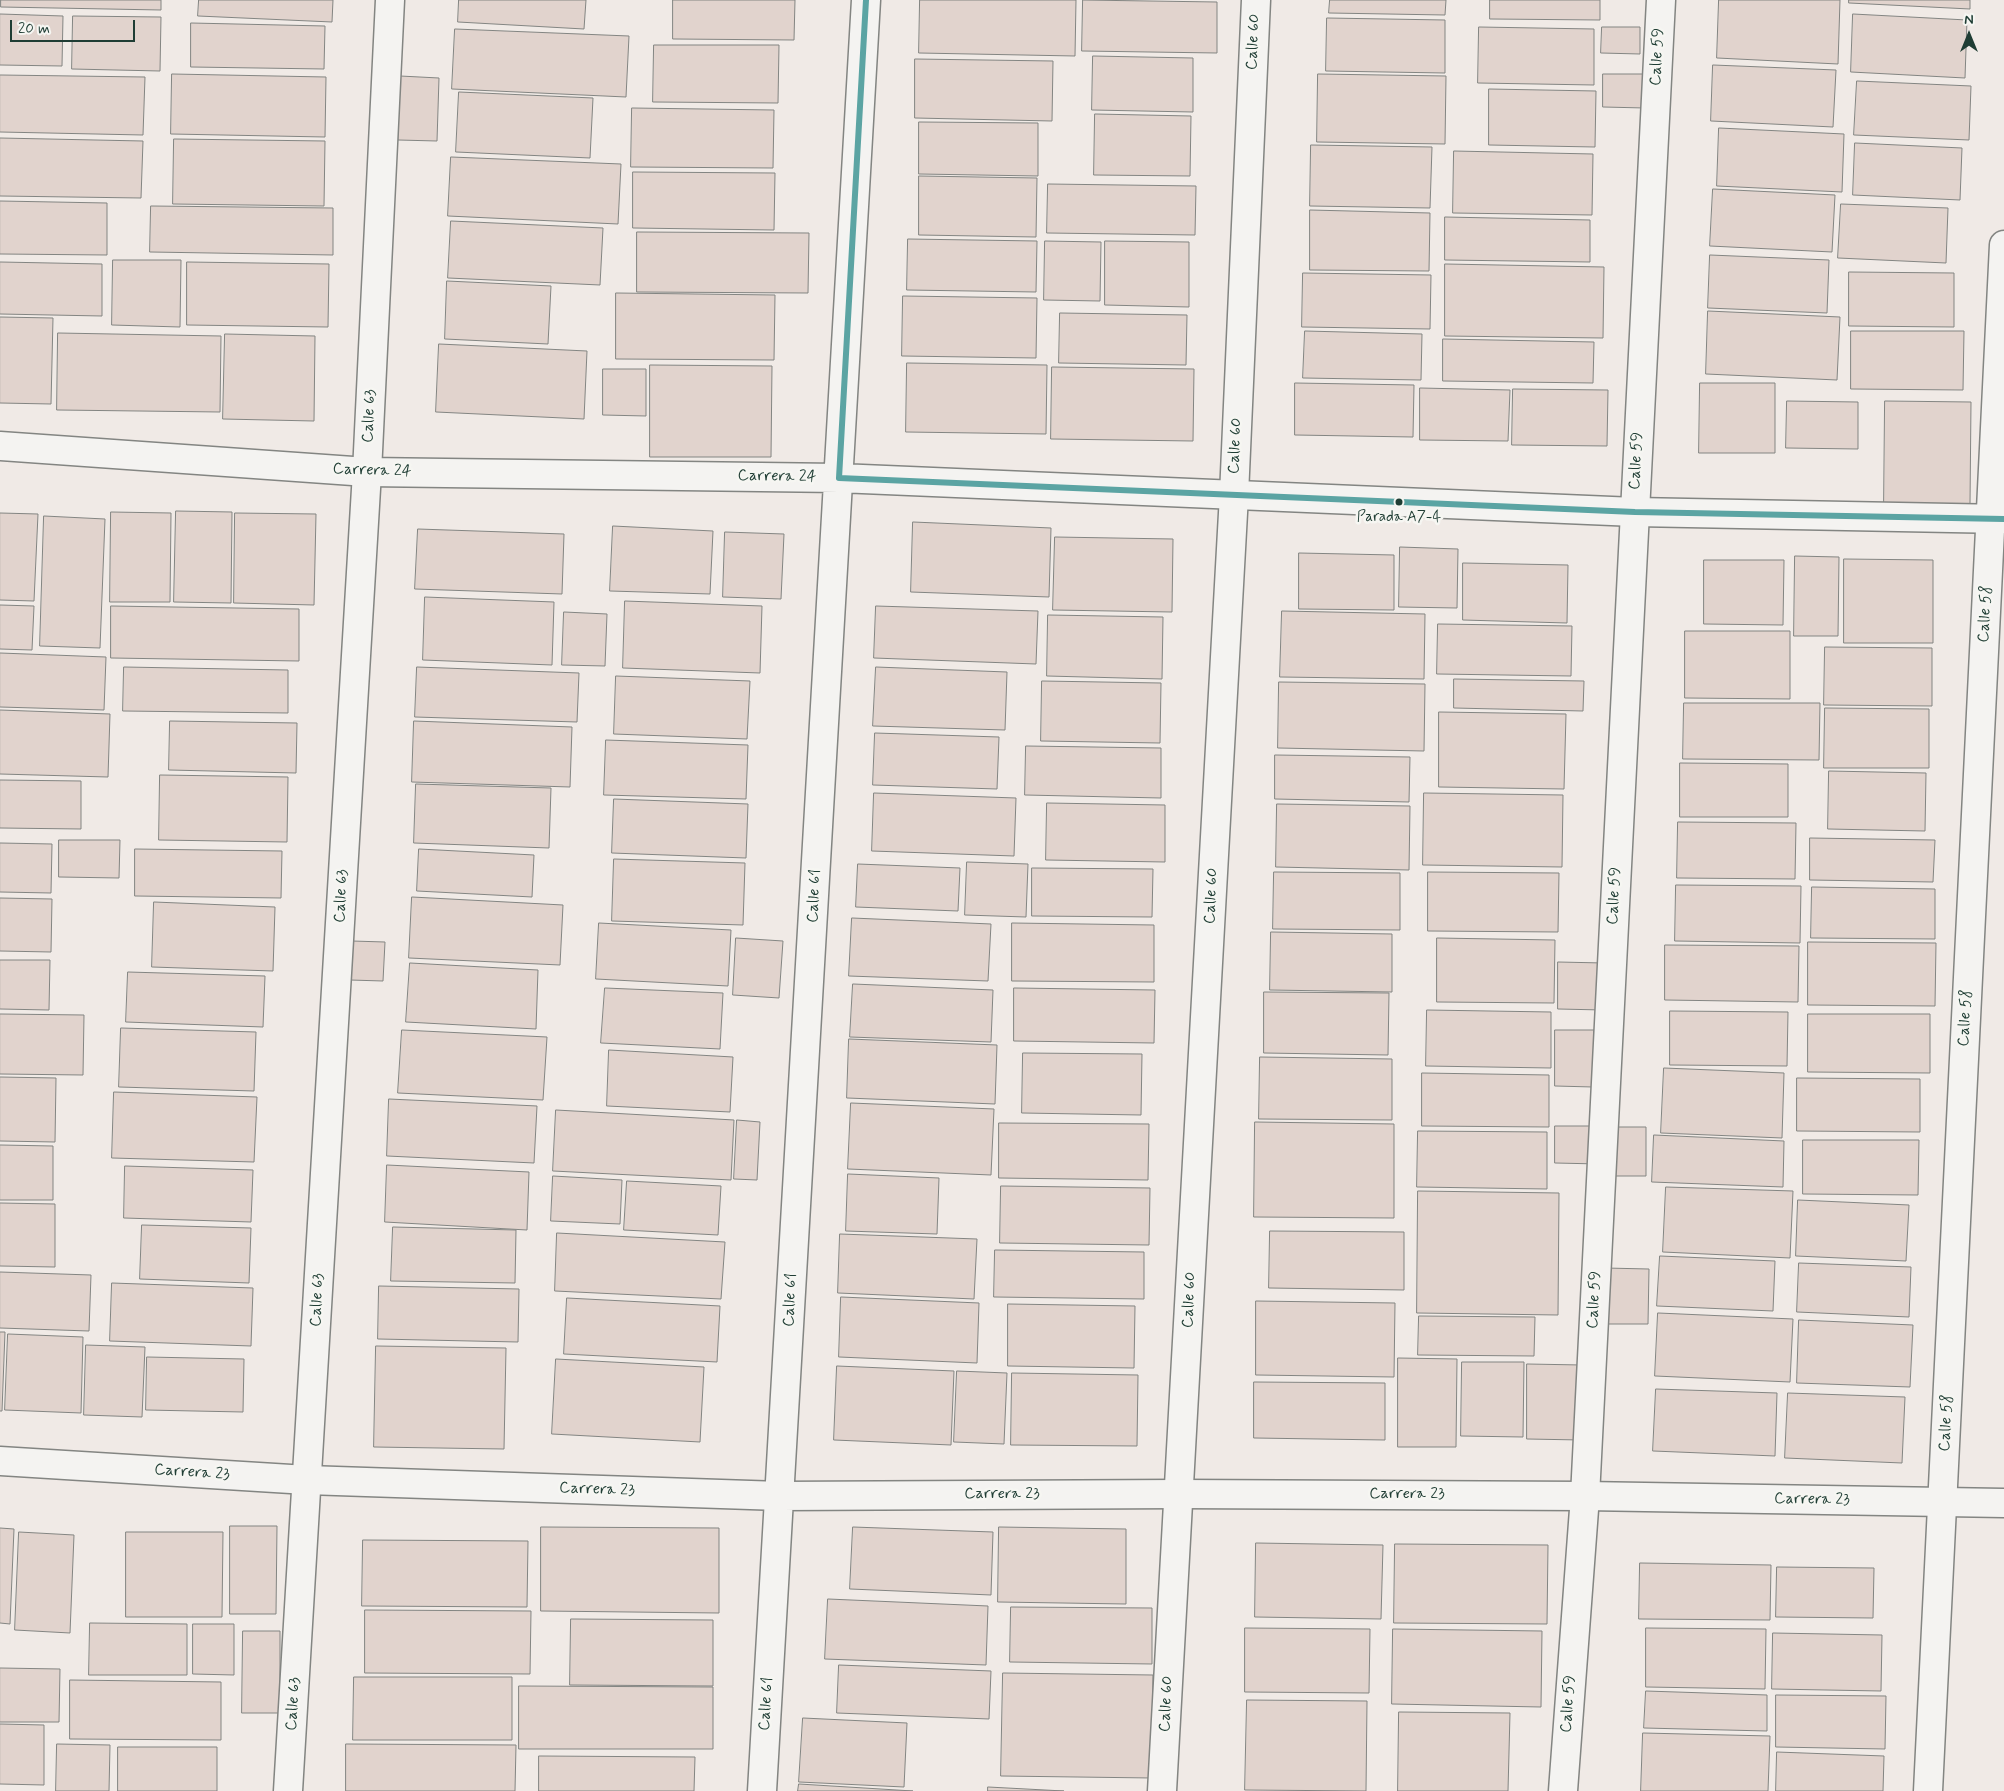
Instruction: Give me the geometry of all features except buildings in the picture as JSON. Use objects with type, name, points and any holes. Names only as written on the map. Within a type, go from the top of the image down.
[{"type":"street","name":"Calle 63","points":[[288,1791],[367,472],[390,0]]},
{"type":"street","name":"Calle 61","points":[[762,1791],[866,0]]},
{"type":"street","name":"Calle 60","points":[[1162,1791],[1234,495],[1256,0]]},
{"type":"street","name":"Calle 59","points":[[1563,1791],[1585,1496],[1661,0]]},
{"type":"street","name":"Calle 58","points":[[1928,1791],[1997,519],[2004,245]]},
{"type":"street","name":"Carrera 24","points":[[0,446],[367,472],[839,478],[1635,512],[1997,519]]},
{"type":"street","name":"Carrera 23","points":[[0,1461],[307,1480],[780,1496],[1179,1494],[1585,1496],[2004,1503]]},
{"type":"transit line","points":[[866,0],[839,478],[1635,512],[2004,519]]},
{"type":"place","name":"Parada A7-4","points":[[1399,502]]}]
